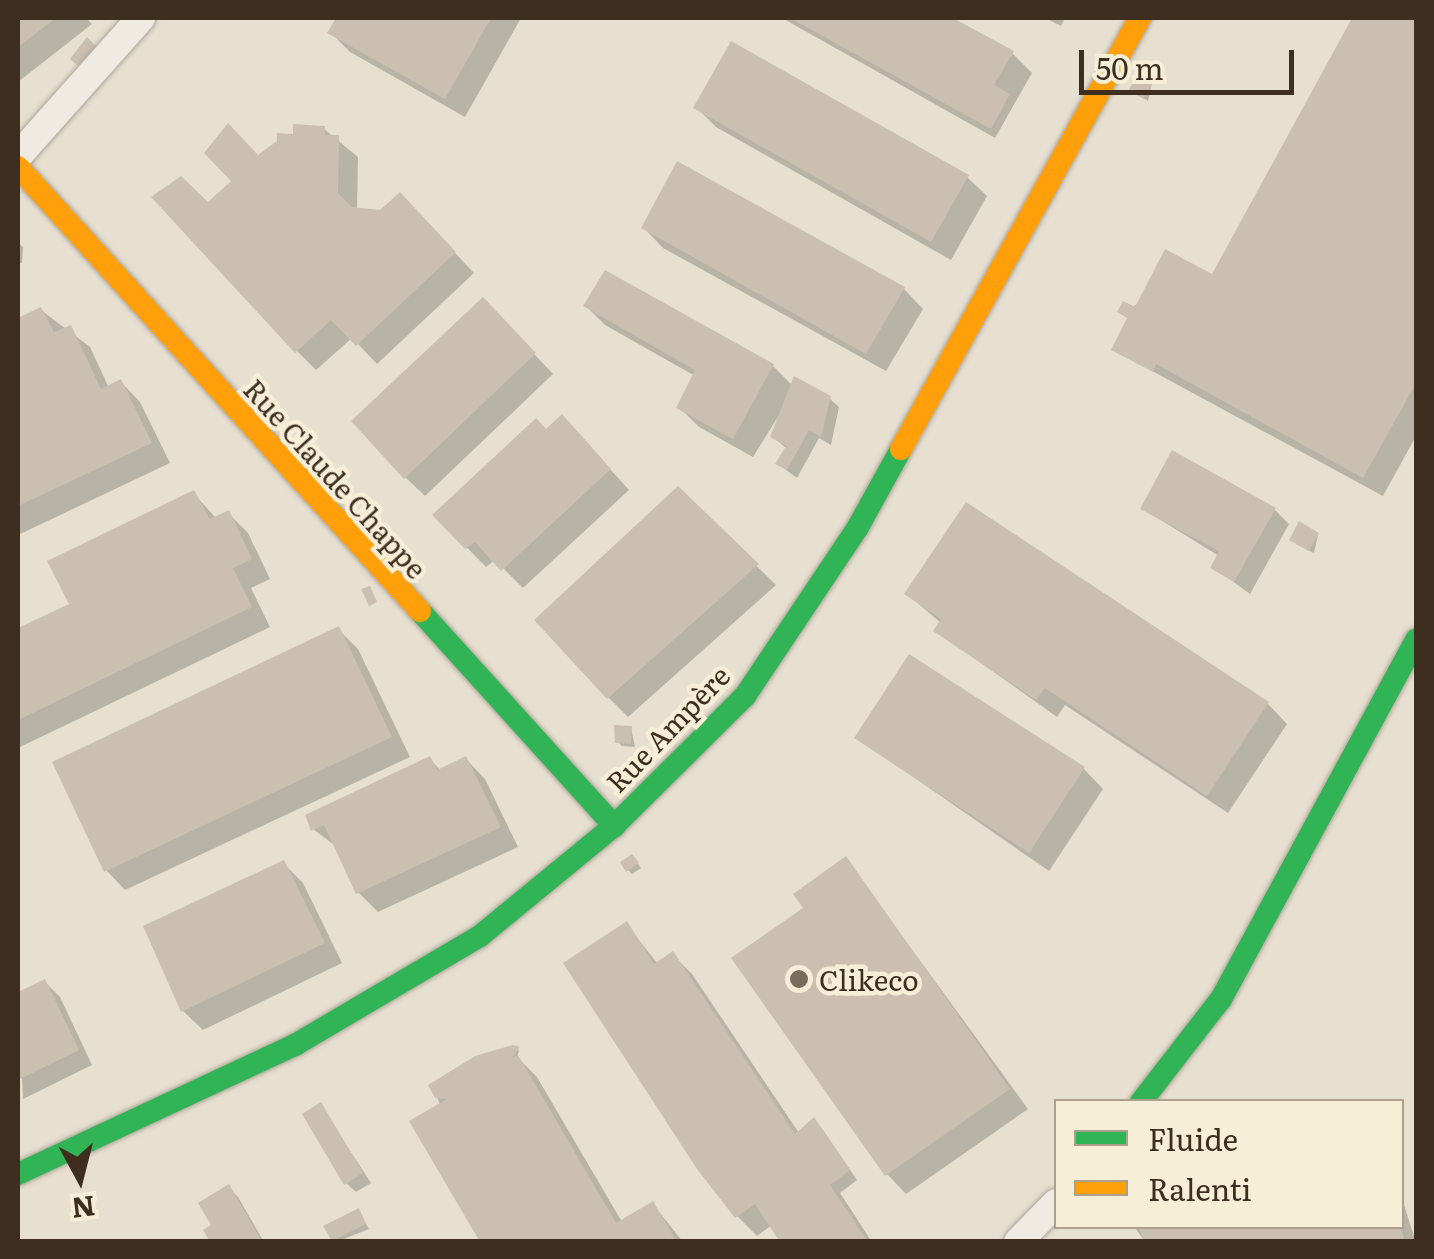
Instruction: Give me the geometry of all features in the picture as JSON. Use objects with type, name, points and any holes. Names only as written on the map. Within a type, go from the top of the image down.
[{"type":"street","points":[[18,156],[140,18]]},
{"type":"street","name":"Rue Ampère","points":[[18,1174],[294,1045],[409,982],[480,936],[614,826],[745,696],[858,527],[1140,18]]},
{"type":"street","name":"Rue Claude Chappe","points":[[18,167],[614,826]]},
{"type":"street","points":[[1143,1099],[1222,999],[1416,640]]},
{"type":"street","points":[[1018,1242],[1054,1205]]},
{"type":"building","points":[[18,18],[56,18],[18,47]]},
{"type":"building","points":[[336,18],[491,18],[445,99],[327,33]]},
{"type":"building","points":[[790,18],[953,18],[1014,51],[994,85],[1010,94],[991,129]]},
{"type":"building","points":[[1352,18],[1416,18],[1416,383],[1363,478],[1156,364],[1153,372],[1111,350],[1127,318],[1117,312],[1123,301],[1135,307],[1165,249],[1212,274]]},
{"type":"building","points":[[87,37],[96,46],[78,66],[70,59]]},
{"type":"building","points":[[731,41],[969,175],[931,242],[693,108]]},
{"type":"building","points":[[1139,72],[1154,81],[1144,99],[1128,91]]},
{"type":"building","points":[[228,123],[258,155],[277,141],[277,133],[293,134],[293,124],[325,126],[325,135],[339,135],[338,193],[352,207],[380,210],[400,192],[456,252],[356,346],[331,320],[295,353],[151,197],[181,176],[208,202],[231,181],[204,153]]},
{"type":"building","points":[[677,161],[905,287],[866,354],[641,228]]},
{"type":"building","points":[[605,270],[774,364],[733,439],[676,408],[695,370],[583,306]]},
{"type":"building","points":[[483,297],[536,353],[404,479],[351,421]]},
{"type":"building","points":[[41,307],[54,332],[71,325],[101,389],[121,379],[152,443],[18,506],[18,318]]},
{"type":"building","points":[[794,376],[831,396],[821,437],[809,430],[787,470],[775,464],[786,446],[770,437]]},
{"type":"building","points":[[562,414],[611,469],[501,571],[475,542],[465,549],[432,515],[536,418],[546,429]]},
{"type":"building","points":[[1172,450],[1276,508],[1234,582],[1210,568],[1219,551],[1140,509]]},
{"type":"building","points":[[678,486],[759,564],[607,699],[534,620]]},
{"type":"building","points":[[194,490],[210,519],[229,510],[252,559],[233,568],[252,607],[18,720],[18,628],[69,604],[47,561]]},
{"type":"building","points":[[966,502],[1269,702],[1207,796],[1045,688],[1036,700],[933,631],[941,619],[904,594]]},
{"type":"building","points":[[1299,521],[1319,533],[1309,551],[1289,540]]},
{"type":"building","points":[[370,586],[377,602],[369,606],[361,589]]},
{"type":"building","points":[[339,626],[392,737],[104,872],[52,762]]},
{"type":"building","points":[[909,654],[1085,767],[1029,853],[854,738]]},
{"type":"building","points":[[614,725],[632,726],[631,744],[615,743]]},
{"type":"building","points":[[430,756],[437,770],[466,756],[501,827],[356,894],[324,825],[311,831],[305,815]]},
{"type":"building","points":[[632,854],[639,863],[626,872],[620,862]]},
{"type":"building","points":[[846,856],[1010,1089],[885,1176],[731,958],[803,908],[793,894]]},
{"type":"building","points":[[284,860],[325,943],[181,1012],[143,926]]},
{"type":"building","points":[[627,921],[654,964],[673,951],[795,1134],[814,1117],[850,1170],[830,1185],[868,1242],[780,1242],[755,1204],[735,1218],[697,1169],[563,963]]},
{"type":"building","points":[[45,979],[79,1050],[18,1080],[18,992]]},
{"type":"building","points":[[513,1045],[520,1047],[512,1058],[518,1055],[616,1223],[653,1201],[677,1242],[480,1242],[409,1121],[447,1099],[435,1098],[428,1085],[475,1056]]},
{"type":"building","points":[[321,1102],[363,1173],[344,1185],[302,1114]]},
{"type":"building","points":[[229,1184],[262,1242],[210,1242],[203,1230],[211,1225],[198,1203]]},
{"type":"building","points":[[359,1208],[366,1224],[332,1241],[323,1226]]},
{"type":"building","points":[[1139,1229],[1401,1229],[1405,1242],[1144,1241]]},
{"type":"traffic: fast","points":[[18,1174],[295,1045],[480,936],[614,826],[745,696],[858,527],[901,449]]},
{"type":"traffic: fast","points":[[420,611],[614,826]]},
{"type":"traffic: fast","points":[[1143,1099],[1221,999],[1416,640]]},
{"type":"traffic: slow","points":[[901,449],[1140,18]]},
{"type":"traffic: slow","points":[[18,167],[420,611]]},
{"type":"place","name":"Clikeco","points":[[799,979]]}]
